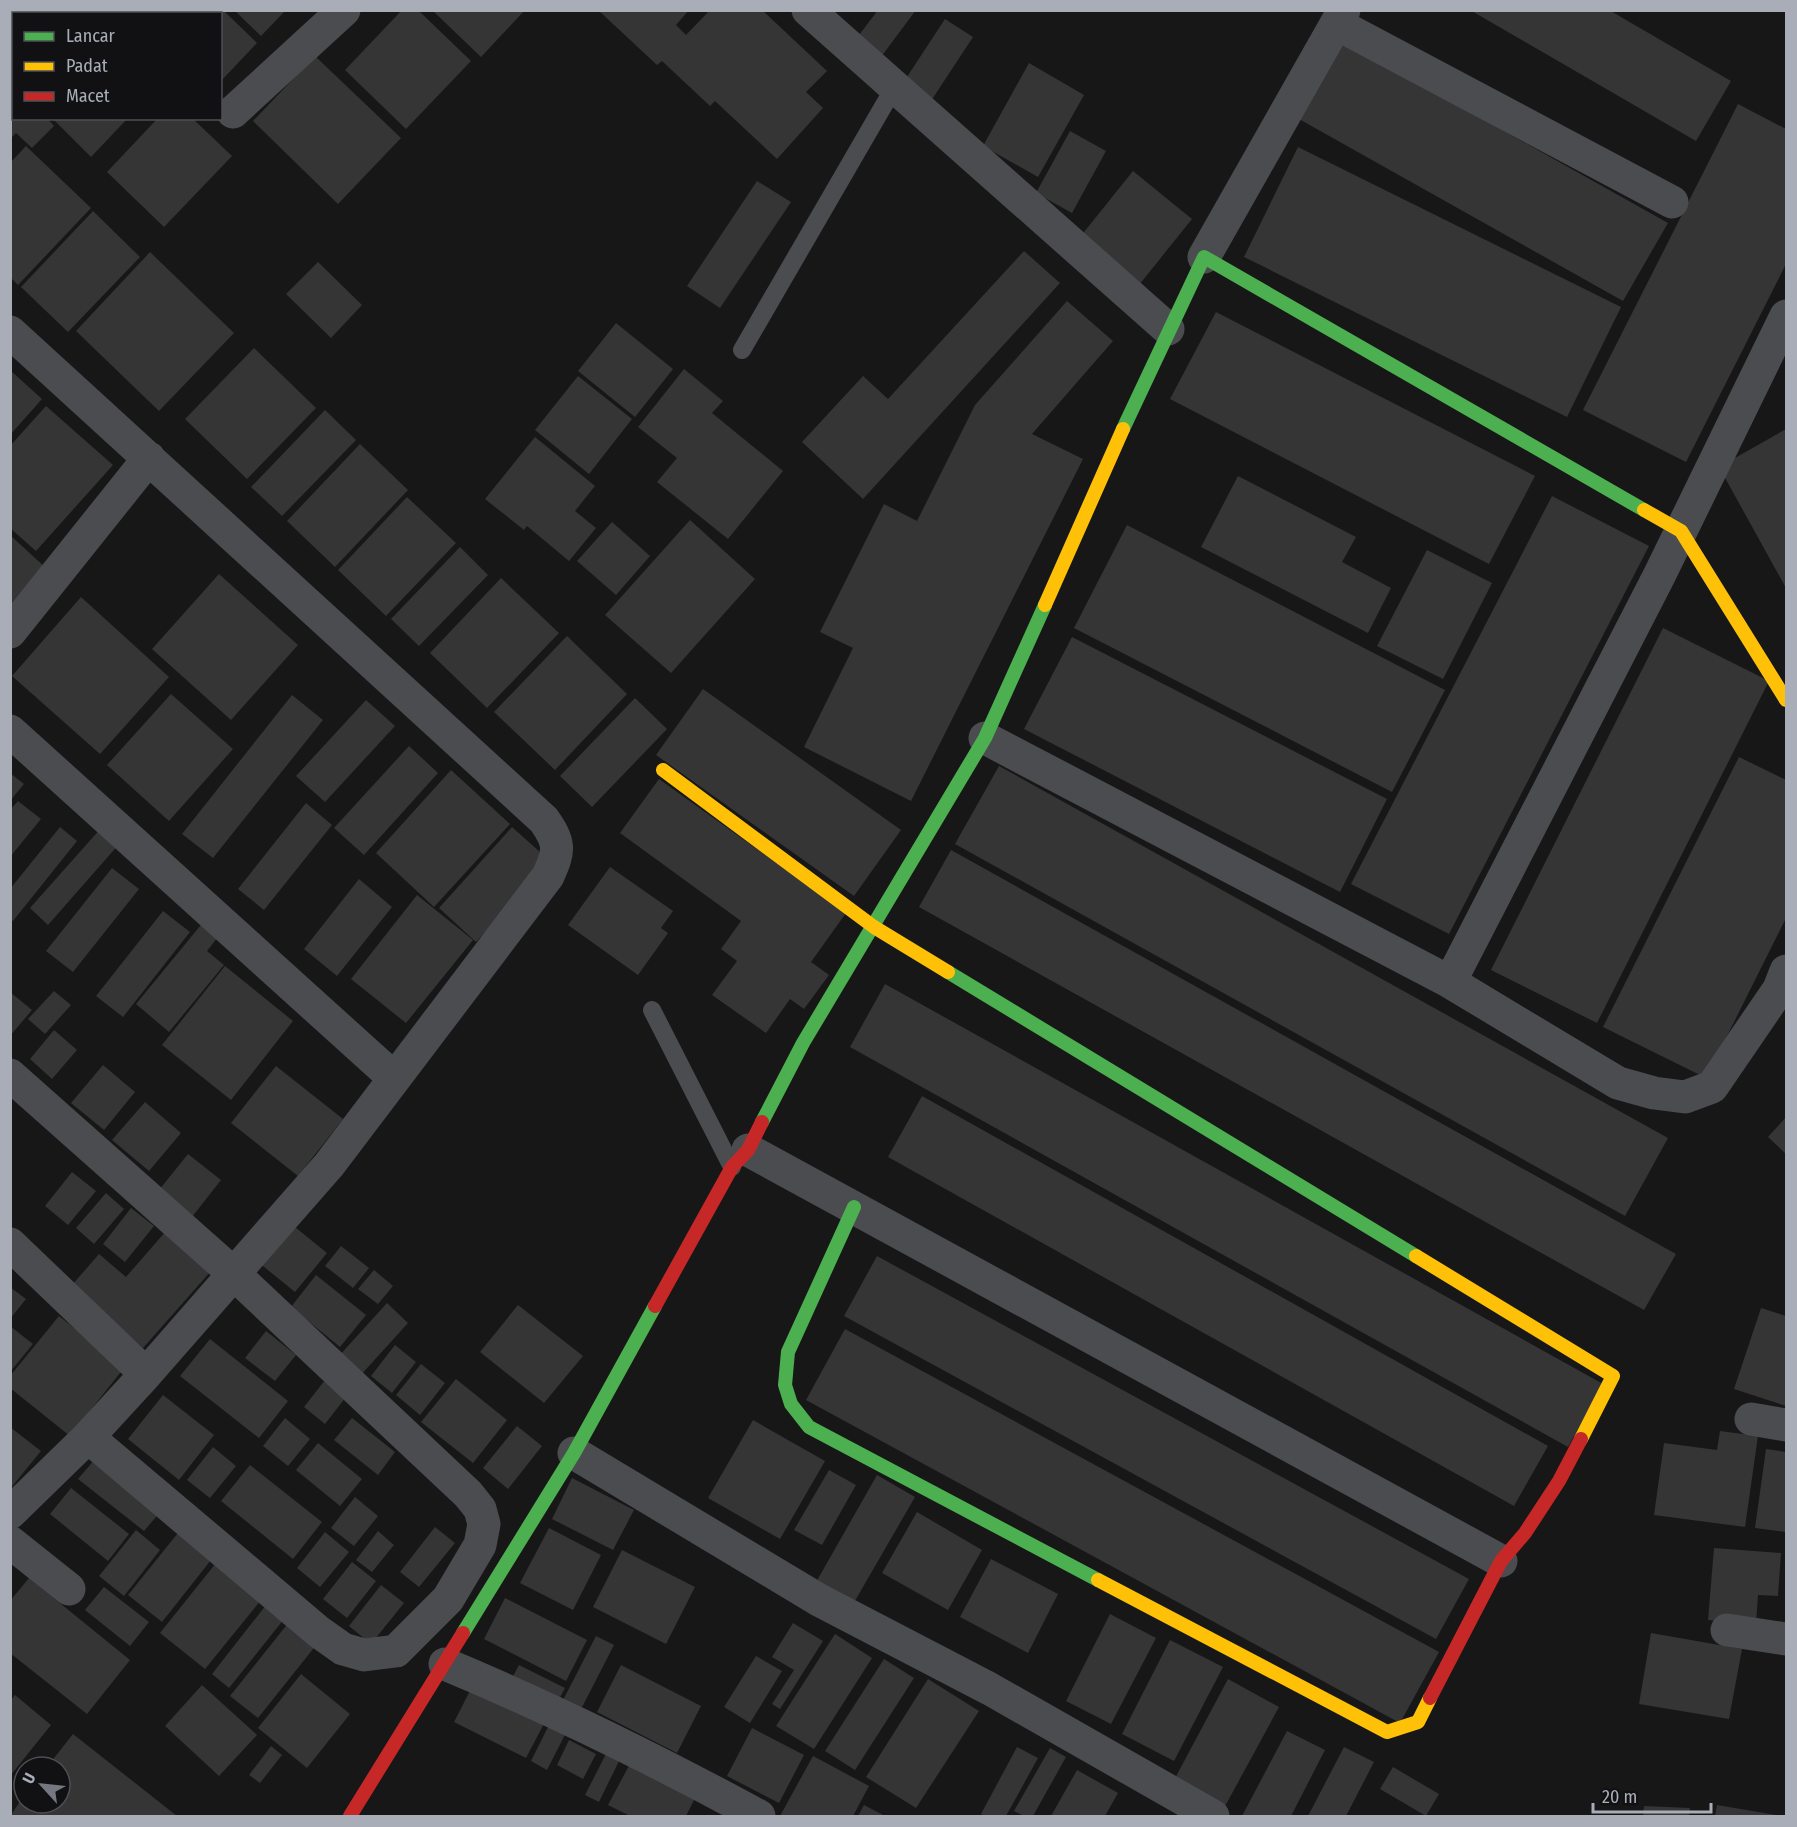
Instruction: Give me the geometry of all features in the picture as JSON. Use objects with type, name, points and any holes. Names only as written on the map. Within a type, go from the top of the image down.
[{"type":"street","points":[[233,112],[344,10]]},
{"type":"street","points":[[808,10],[1168,329]]},
{"type":"street","points":[[350,1816],[574,1453],[803,1043],[985,738],[1168,329],[1204,257],[1340,17],[1672,202]]},
{"type":"street","points":[[1204,257],[1681,531],[1786,700]]},
{"type":"street","points":[[1450,982],[1681,531],[1786,315]]},
{"type":"street","points":[[10,332],[543,820],[556,839],[557,857],[548,876],[329,1165],[232,1273],[146,1374],[88,1437],[10,1513]]},
{"type":"street","points":[[10,632],[149,458]]},
{"type":"street","points":[[10,731],[394,1078]]},
{"type":"street","points":[[985,738],[1450,982],[1618,1083],[1654,1093],[1685,1097],[1712,1087],[1779,989],[1786,971]]},
{"type":"street","points":[[663,770],[874,927],[1613,1376],[1559,1481],[1525,1533],[1501,1561],[1418,1722],[1387,1732],[809,1427],[791,1404],[785,1385],[788,1352],[854,1207]]},
{"type":"street","points":[[10,1075],[232,1273],[468,1494],[480,1509],[484,1524],[480,1545],[448,1599],[396,1651],[364,1654],[343,1649],[319,1632],[88,1437]]},
{"type":"street","points":[[740,1159],[854,1207],[1501,1561]]},
{"type":"street","points":[[10,1244],[146,1374]]},
{"type":"street","points":[[1751,1419],[1786,1425]]},
{"type":"street","points":[[574,1453],[819,1600],[990,1689],[1213,1816]]},
{"type":"street","points":[[10,1542],[69,1589]]},
{"type":"street","points":[[1727,1630],[1786,1639]]},
{"type":"street","points":[[445,1664],[532,1700],[650,1757],[759,1816]]},
{"type":"lane","points":[[742,350],[895,86]]},
{"type":"lane","points":[[652,1010],[740,1159]]},
{"type":"building","points":[[10,10],[75,10],[76,12],[12,12],[12,56],[10,54]]},
{"type":"building","points":[[105,10],[124,10],[126,12],[104,12]]},
{"type":"building","points":[[136,10],[223,10],[257,43],[222,80],[222,12],[138,12]]},
{"type":"building","points":[[234,10],[286,10],[261,36]]},
{"type":"building","points":[[402,10],[418,10],[471,61],[406,129],[345,70]]},
{"type":"building","points":[[432,10],[525,10],[481,57]]},
{"type":"building","points":[[598,10],[689,10],[676,25],[686,35],[710,10],[762,10],[827,71],[806,92],[823,108],[777,159],[715,101],[710,106],[662,61],[657,65]]},
{"type":"building","points":[[878,10],[916,10],[878,61],[853,43]]},
{"type":"building","points":[[1470,10],[1609,10],[1731,81],[1696,141]]},
{"type":"building","points":[[945,19],[973,37],[931,101],[903,83]]},
{"type":"building","points":[[1343,41],[1668,223],[1623,301],[1299,119]]},
{"type":"building","points":[[315,56],[401,138],[338,204],[253,121]]},
{"type":"building","points":[[1029,63],[1084,95],[1038,177],[983,146]]},
{"type":"building","points":[[10,83],[12,84],[12,120],[49,120],[54,126],[32,148],[16,133],[10,139]]},
{"type":"building","points":[[1738,104],[1786,129],[1786,264],[1686,462],[1583,410]]},
{"type":"building","points":[[54,120],[126,120],[91,157]]},
{"type":"building","points":[[156,120],[194,120],[232,156],[164,227],[107,172]]},
{"type":"building","points":[[1070,131],[1106,151],[1072,213],[1036,193]]},
{"type":"building","points":[[26,146],[91,208],[18,285],[10,277],[10,163]]},
{"type":"building","points":[[1298,147],[1621,307],[1567,417],[1244,257]]},
{"type":"building","points":[[1133,171],[1192,219],[1139,285],[1080,237]]},
{"type":"building","points":[[757,181],[791,202],[720,308],[687,286]]},
{"type":"building","points":[[93,211],[140,257],[68,332],[21,287]]},
{"type":"building","points":[[1024,251],[1060,283],[863,499],[802,442],[863,376],[888,399]]},
{"type":"building","points":[[150,252],[234,333],[159,411],[76,331]]},
{"type":"building","points":[[318,262],[362,305],[331,338],[286,294]]},
{"type":"building","points":[[1067,301],[1113,341],[1032,434],[1083,459],[911,801],[804,747],[853,648],[820,632],[884,504],[917,521],[975,405]]},
{"type":"building","points":[[1216,312],[1535,476],[1489,564],[1170,399]]},
{"type":"building","points":[[616,323],[673,369],[635,417],[578,371]]},
{"type":"building","points":[[254,348],[316,408],[247,479],[185,419]]},
{"type":"building","points":[[684,369],[723,401],[712,413],[783,471],[728,539],[657,482],[677,458],[638,427]]},
{"type":"building","points":[[10,370],[42,399],[10,435]]},
{"type":"building","points":[[578,376],[632,419],[589,474],[535,430]]},
{"type":"building","points":[[46,406],[113,465],[36,551],[10,528],[10,446]]},
{"type":"building","points":[[325,410],[356,440],[282,516],[251,487]]},
{"type":"building","points":[[1786,429],[1786,588],[1719,467]]},
{"type":"building","points":[[535,437],[595,486],[575,511],[596,528],[569,561],[527,526],[524,530],[485,499]]},
{"type":"building","points":[[360,444],[408,490],[335,567],[287,521]]},
{"type":"building","points":[[1238,476],[1356,537],[1342,562],[1391,588],[1368,633],[1201,547]]},
{"type":"building","points":[[1552,496],[1649,546],[1449,934],[1351,884]]},
{"type":"building","points":[[407,497],[456,543],[386,616],[338,570]]},
{"type":"building","points":[[690,520],[755,579],[671,673],[605,615]]},
{"type":"building","points":[[612,522],[650,556],[616,595],[577,561]]},
{"type":"building","points":[[1127,525],[1445,690],[1392,792],[1074,628]]},
{"type":"building","points":[[10,535],[47,569],[10,610]]},
{"type":"building","points":[[460,547],[488,575],[419,646],[391,619]]},
{"type":"building","points":[[1427,550],[1492,583],[1443,679],[1377,646]]},
{"type":"building","points":[[219,574],[298,645],[231,720],[152,649]]},
{"type":"building","points":[[501,578],[559,633],[487,708],[430,653]]},
{"type":"building","points":[[81,597],[169,677],[100,754],[12,676]]},
{"type":"building","points":[[1663,628],[1769,681],[1597,1023],[1491,970]]},
{"type":"building","points":[[567,636],[627,694],[555,770],[494,712]]},
{"type":"building","points":[[1072,637],[1387,799],[1340,892],[1024,729]]},
{"type":"building","points":[[703,689],[901,830],[854,896],[656,755]]},
{"type":"building","points":[[171,694],[233,749],[169,821],[107,765]]},
{"type":"building","points":[[292,695],[323,720],[213,858],[182,834]]},
{"type":"building","points":[[635,698],[667,729],[592,807],[560,776]]},
{"type":"building","points":[[366,700],[395,726],[325,802],[296,776]]},
{"type":"building","points":[[409,746],[438,773],[364,855],[334,828]]},
{"type":"building","points":[[1739,757],[1786,780],[1786,918],[1706,1078],[1603,1027]]},
{"type":"building","points":[[999,766],[1668,1138],[1625,1216],[955,844]]},
{"type":"building","points":[[451,770],[510,824],[434,907],[376,853]]},
{"type":"building","points":[[10,773],[24,784],[10,801]]},
{"type":"building","points":[[659,779],[846,913],[811,962],[829,975],[804,1009],[790,999],[766,1033],[712,995],[737,961],[721,949],[741,921],[620,833]]},
{"type":"building","points":[[18,801],[41,819],[10,857],[10,810]]},
{"type":"building","points":[[306,803],[332,825],[264,910],[238,889]]},
{"type":"building","points":[[60,827],[77,841],[13,921],[10,918],[10,889]]},
{"type":"building","points":[[102,827],[120,843],[48,925],[30,908]]},
{"type":"building","points":[[512,827],[550,861],[476,942],[439,908]]},
{"type":"building","points":[[951,850],[1676,1254],[1644,1310],[919,907]]},
{"type":"building","points":[[610,867],[673,911],[661,928],[668,933],[638,975],[568,925]]},
{"type":"building","points":[[112,868],[139,889],[73,972],[46,951]]},
{"type":"building","points":[[359,879],[392,907],[337,976],[304,949]]},
{"type":"building","points":[[417,895],[473,940],[406,1023],[351,979]]},
{"type":"building","points":[[163,911],[190,932],[123,1017],[96,996]]},
{"type":"building","points":[[205,920],[221,933],[207,951],[224,965],[169,1032],[136,1004]]},
{"type":"building","points":[[225,966],[293,1021],[231,1100],[162,1045]]},
{"type":"building","points":[[885,984],[1603,1384],[1568,1447],[850,1047]]},
{"type":"building","points":[[54,991],[71,1005],[45,1034],[28,1019]]},
{"type":"building","points":[[10,992],[32,1010],[10,1036]]},
{"type":"building","points":[[54,1030],[77,1050],[52,1079],[30,1059]]},
{"type":"building","points":[[103,1065],[135,1092],[104,1130],[71,1103]]},
{"type":"building","points":[[276,1066],[343,1119],[298,1176],[231,1123]]},
{"type":"building","points":[[922,1096],[1548,1446],[1514,1506],[888,1157]]},
{"type":"building","points":[[145,1102],[181,1133],[149,1171],[112,1140]]},
{"type":"building","points":[[1786,1117],[1786,1154],[1768,1137]]},
{"type":"building","points":[[188,1154],[221,1180],[192,1217],[159,1190]]},
{"type":"building","points":[[72,1172],[96,1191],[68,1225],[45,1206]]},
{"type":"building","points":[[106,1193],[124,1209],[94,1244],[76,1228]]},
{"type":"building","points":[[131,1208],[154,1226],[125,1262],[103,1244]]},
{"type":"building","points":[[290,1223],[327,1253],[295,1292],[258,1262]]},
{"type":"building","points":[[166,1231],[211,1271],[143,1348],[72,1285],[99,1254],[126,1277]]},
{"type":"building","points":[[341,1246],[369,1268],[353,1288],[325,1266]]},
{"type":"building","points":[[877,1256],[1469,1579],[1436,1639],[844,1316]]},
{"type":"building","points":[[374,1270],[393,1286],[378,1304],[358,1289]]},
{"type":"building","points":[[316,1275],[366,1315],[340,1347],[291,1307]]},
{"type":"building","points":[[10,1287],[26,1299],[10,1319]]},
{"type":"building","points":[[387,1303],[408,1323],[359,1377],[338,1357]]},
{"type":"building","points":[[518,1305],[583,1356],[544,1403],[480,1352]]},
{"type":"building","points":[[1761,1308],[1786,1316],[1786,1406],[1734,1389]]},
{"type":"building","points":[[59,1316],[124,1368],[70,1436],[10,1388],[10,1376]]},
{"type":"building","points":[[10,1326],[33,1344],[10,1372]]},
{"type":"building","points":[[845,1329],[1439,1652],[1400,1723],[806,1400]]},
{"type":"building","points":[[266,1331],[296,1355],[275,1381],[245,1358]]},
{"type":"building","points":[[210,1339],[288,1401],[259,1438],[180,1376]]},
{"type":"building","points":[[395,1345],[416,1362],[392,1393],[371,1376]]},
{"type":"building","points":[[421,1364],[445,1383],[420,1415],[396,1395]]},
{"type":"building","points":[[456,1379],[507,1420],[473,1463],[421,1422]]},
{"type":"building","points":[[325,1380],[346,1397],[325,1424],[304,1407]]},
{"type":"building","points":[[163,1395],[214,1435],[179,1480],[128,1439]]},
{"type":"building","points":[[285,1418],[310,1439],[288,1466],[263,1446]]},
{"type":"building","points":[[352,1418],[395,1452],[378,1475],[334,1440]]},
{"type":"building","points":[[753,1420],[825,1461],[780,1539],[708,1498]]},
{"type":"building","points":[[517,1426],[542,1446],[508,1489],[483,1468]]},
{"type":"building","points":[[10,1427],[41,1451],[10,1489]]},
{"type":"building","points":[[1720,1431],[1758,1436],[1745,1527],[1654,1515],[1664,1443],[1717,1450]]},
{"type":"building","points":[[318,1443],[362,1479],[340,1506],[296,1470]]},
{"type":"building","points":[[213,1447],[236,1466],[210,1498],[187,1480]]},
{"type":"building","points":[[1766,1449],[1786,1452],[1786,1532],[1755,1528]]},
{"type":"building","points":[[96,1458],[162,1510],[144,1531],[78,1479]]},
{"type":"building","points":[[250,1465],[322,1522],[293,1559],[221,1501]]},
{"type":"building","points":[[829,1470],[856,1485],[822,1545],[794,1530]]},
{"type":"building","points":[[877,1475],[915,1497],[852,1606],[815,1584]]},
{"type":"building","points":[[572,1478],[634,1510],[613,1550],[552,1519]]},
{"type":"building","points":[[71,1488],[129,1534],[108,1561],[50,1514]]},
{"type":"building","points":[[355,1497],[378,1516],[354,1546],[331,1528]]},
{"type":"building","points":[[917,1512],[982,1550],[948,1610],[882,1573]]},
{"type":"building","points":[[435,1527],[455,1543],[419,1587],[400,1572]]},
{"type":"building","points":[[182,1528],[215,1555],[162,1622],[128,1595]]},
{"type":"building","points":[[549,1528],[601,1555],[573,1610],[520,1583]]},
{"type":"building","points":[[136,1530],[160,1550],[124,1596],[99,1576]]},
{"type":"building","points":[[378,1531],[394,1545],[372,1572],[356,1560]]},
{"type":"building","points":[[325,1532],[349,1552],[320,1587],[297,1568]]},
{"type":"building","points":[[1714,1548],[1781,1553],[1778,1596],[1758,1595],[1756,1624],[1708,1620]]},
{"type":"building","points":[[622,1550],[695,1587],[666,1644],[593,1607]]},
{"type":"building","points":[[220,1558],[266,1594],[205,1669],[160,1633]]},
{"type":"building","points":[[991,1559],[1058,1594],[1028,1653],[960,1617]]},
{"type":"building","points":[[352,1562],[376,1581],[347,1618],[323,1599]]},
{"type":"building","points":[[29,1578],[130,1660],[87,1714],[10,1653],[10,1601]]},
{"type":"building","points":[[381,1585],[404,1603],[371,1644],[349,1626]]},
{"type":"building","points":[[104,1587],[149,1622],[130,1646],[85,1610]]},
{"type":"building","points":[[505,1598],[587,1640],[566,1681],[484,1639]]},
{"type":"building","points":[[270,1600],[288,1614],[229,1688],[212,1674]]},
{"type":"building","points":[[1110,1614],[1156,1638],[1111,1724],[1066,1701]]},
{"type":"building","points":[[293,1617],[321,1639],[258,1718],[230,1696]]},
{"type":"building","points":[[793,1623],[823,1641],[780,1709],[772,1704],[794,1670],[772,1657]]},
{"type":"building","points":[[1651,1633],[1742,1649],[1729,1719],[1639,1704]]},
{"type":"building","points":[[835,1634],[872,1658],[814,1749],[776,1726]]},
{"type":"building","points":[[596,1636],[614,1645],[577,1717],[559,1708]]},
{"type":"building","points":[[1170,1640],[1223,1667],[1174,1761],[1122,1734]]},
{"type":"building","points":[[756,1656],[782,1671],[750,1723],[724,1707]]},
{"type":"building","points":[[884,1659],[914,1678],[855,1770],[825,1751]]},
{"type":"building","points":[[519,1665],[565,1688],[557,1703],[511,1680]]},
{"type":"building","points":[[621,1665],[701,1706],[677,1753],[597,1712]]},
{"type":"building","points":[[301,1674],[350,1714],[307,1768],[258,1728]]},
{"type":"building","points":[[928,1679],[979,1711],[916,1808],[866,1777]]},
{"type":"building","points":[[1228,1679],[1279,1707],[1223,1810],[1173,1782]]},
{"type":"building","points":[[475,1681],[547,1718],[526,1758],[454,1722]]},
{"type":"building","points":[[202,1685],[257,1735],[219,1776],[165,1726]]},
{"type":"building","points":[[15,1695],[51,1725],[27,1755],[12,1755],[10,1776],[10,1701]]},
{"type":"building","points":[[554,1715],[571,1723],[547,1770],[531,1761]]},
{"type":"building","points":[[752,1728],[804,1755],[779,1803],[727,1776]]},
{"type":"building","points":[[1287,1731],[1325,1750],[1291,1816],[1242,1816]]},
{"type":"building","points":[[73,1734],[177,1816],[10,1816],[12,1813],[12,1815],[72,1815],[72,1755],[56,1755]]},
{"type":"building","points":[[569,1740],[596,1754],[583,1779],[557,1765]]},
{"type":"building","points":[[271,1746],[282,1755],[260,1783],[249,1775]]},
{"type":"building","points":[[1017,1747],[1038,1758],[1006,1816],[981,1814]]},
{"type":"building","points":[[1344,1747],[1374,1762],[1346,1816],[1308,1816]]},
{"type":"building","points":[[1050,1748],[1066,1757],[1033,1816],[1024,1816],[1014,1811]]},
{"type":"building","points":[[608,1750],[621,1757],[599,1802],[585,1795]]},
{"type":"building","points":[[813,1756],[869,1786],[853,1816],[780,1816]]},
{"type":"building","points":[[631,1762],[696,1796],[686,1816],[630,1816],[608,1805]]},
{"type":"building","points":[[1393,1767],[1439,1794],[1426,1816],[1380,1789]]},
{"type":"building","points":[[1077,1770],[1118,1793],[1105,1816],[1051,1816]]},
{"type":"building","points":[[864,1805],[885,1816],[858,1816]]},
{"type":"building","points":[[1717,1805],[1776,1815],[1776,1816],[1715,1816]]},
{"type":"building","points":[[1644,1806],[1690,1808],[1689,1816],[1643,1816]]},
{"type":"traffic: fast","points":[[1123,429],[1204,257],[1644,510]]},
{"type":"traffic: fast","points":[[762,1122],[803,1043],[985,738],[1045,605]]},
{"type":"traffic: fast","points":[[948,972],[1416,1256]]},
{"type":"traffic: fast","points":[[854,1207],[788,1352],[785,1385],[791,1404],[809,1427],[1098,1580]]},
{"type":"traffic: fast","points":[[463,1633],[574,1453],[655,1306]]},
{"type":"traffic: slow","points":[[1045,605],[1123,429]]},
{"type":"traffic: slow","points":[[1644,510],[1681,531],[1786,700]]},
{"type":"traffic: slow","points":[[663,770],[874,927],[948,972]]},
{"type":"traffic: slow","points":[[1416,1256],[1613,1376],[1581,1439]]},
{"type":"traffic: slow","points":[[1098,1580],[1387,1732],[1418,1722],[1430,1698]]},
{"type":"traffic: jam","points":[[655,1306],[732,1167],[748,1150],[762,1122]]},
{"type":"traffic: jam","points":[[1430,1698],[1501,1561],[1525,1533],[1559,1481],[1581,1439]]},
{"type":"traffic: jam","points":[[350,1816],[463,1633]]}]
